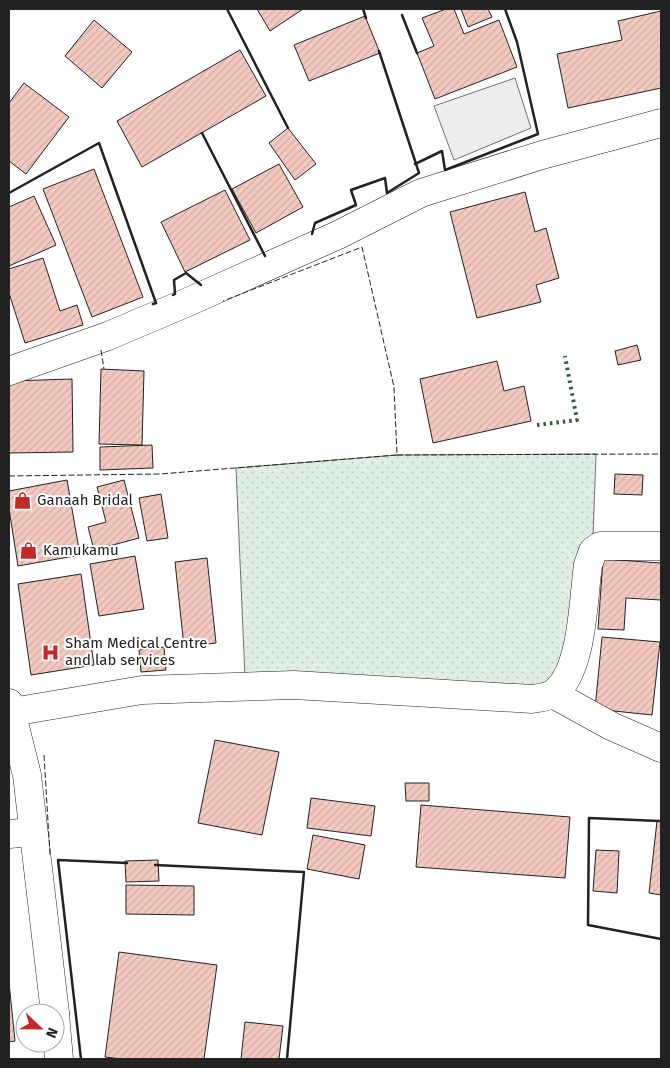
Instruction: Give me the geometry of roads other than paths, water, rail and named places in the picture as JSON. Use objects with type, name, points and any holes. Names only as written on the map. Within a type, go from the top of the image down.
[{"type":"street","points":[[9,371],[108,336],[188,302],[338,235],[421,193],[542,155],[661,123]]},
{"type":"street","points":[[53,1003],[21,833],[27,775],[10,708],[142,690],[294,685],[532,699],[553,694],[566,680],[574,658],[588,565],[593,551],[600,546],[661,546]]},
{"type":"street","points":[[553,694],[611,726],[661,748]]},
{"type":"place","name":"Ganaah Bridal","points":[[23,500]]},
{"type":"place","name":"Kamukamu","points":[[29,550]]},
{"type":"place","name":"Sham Medical Centre and lab services","points":[[51,652]]}]
